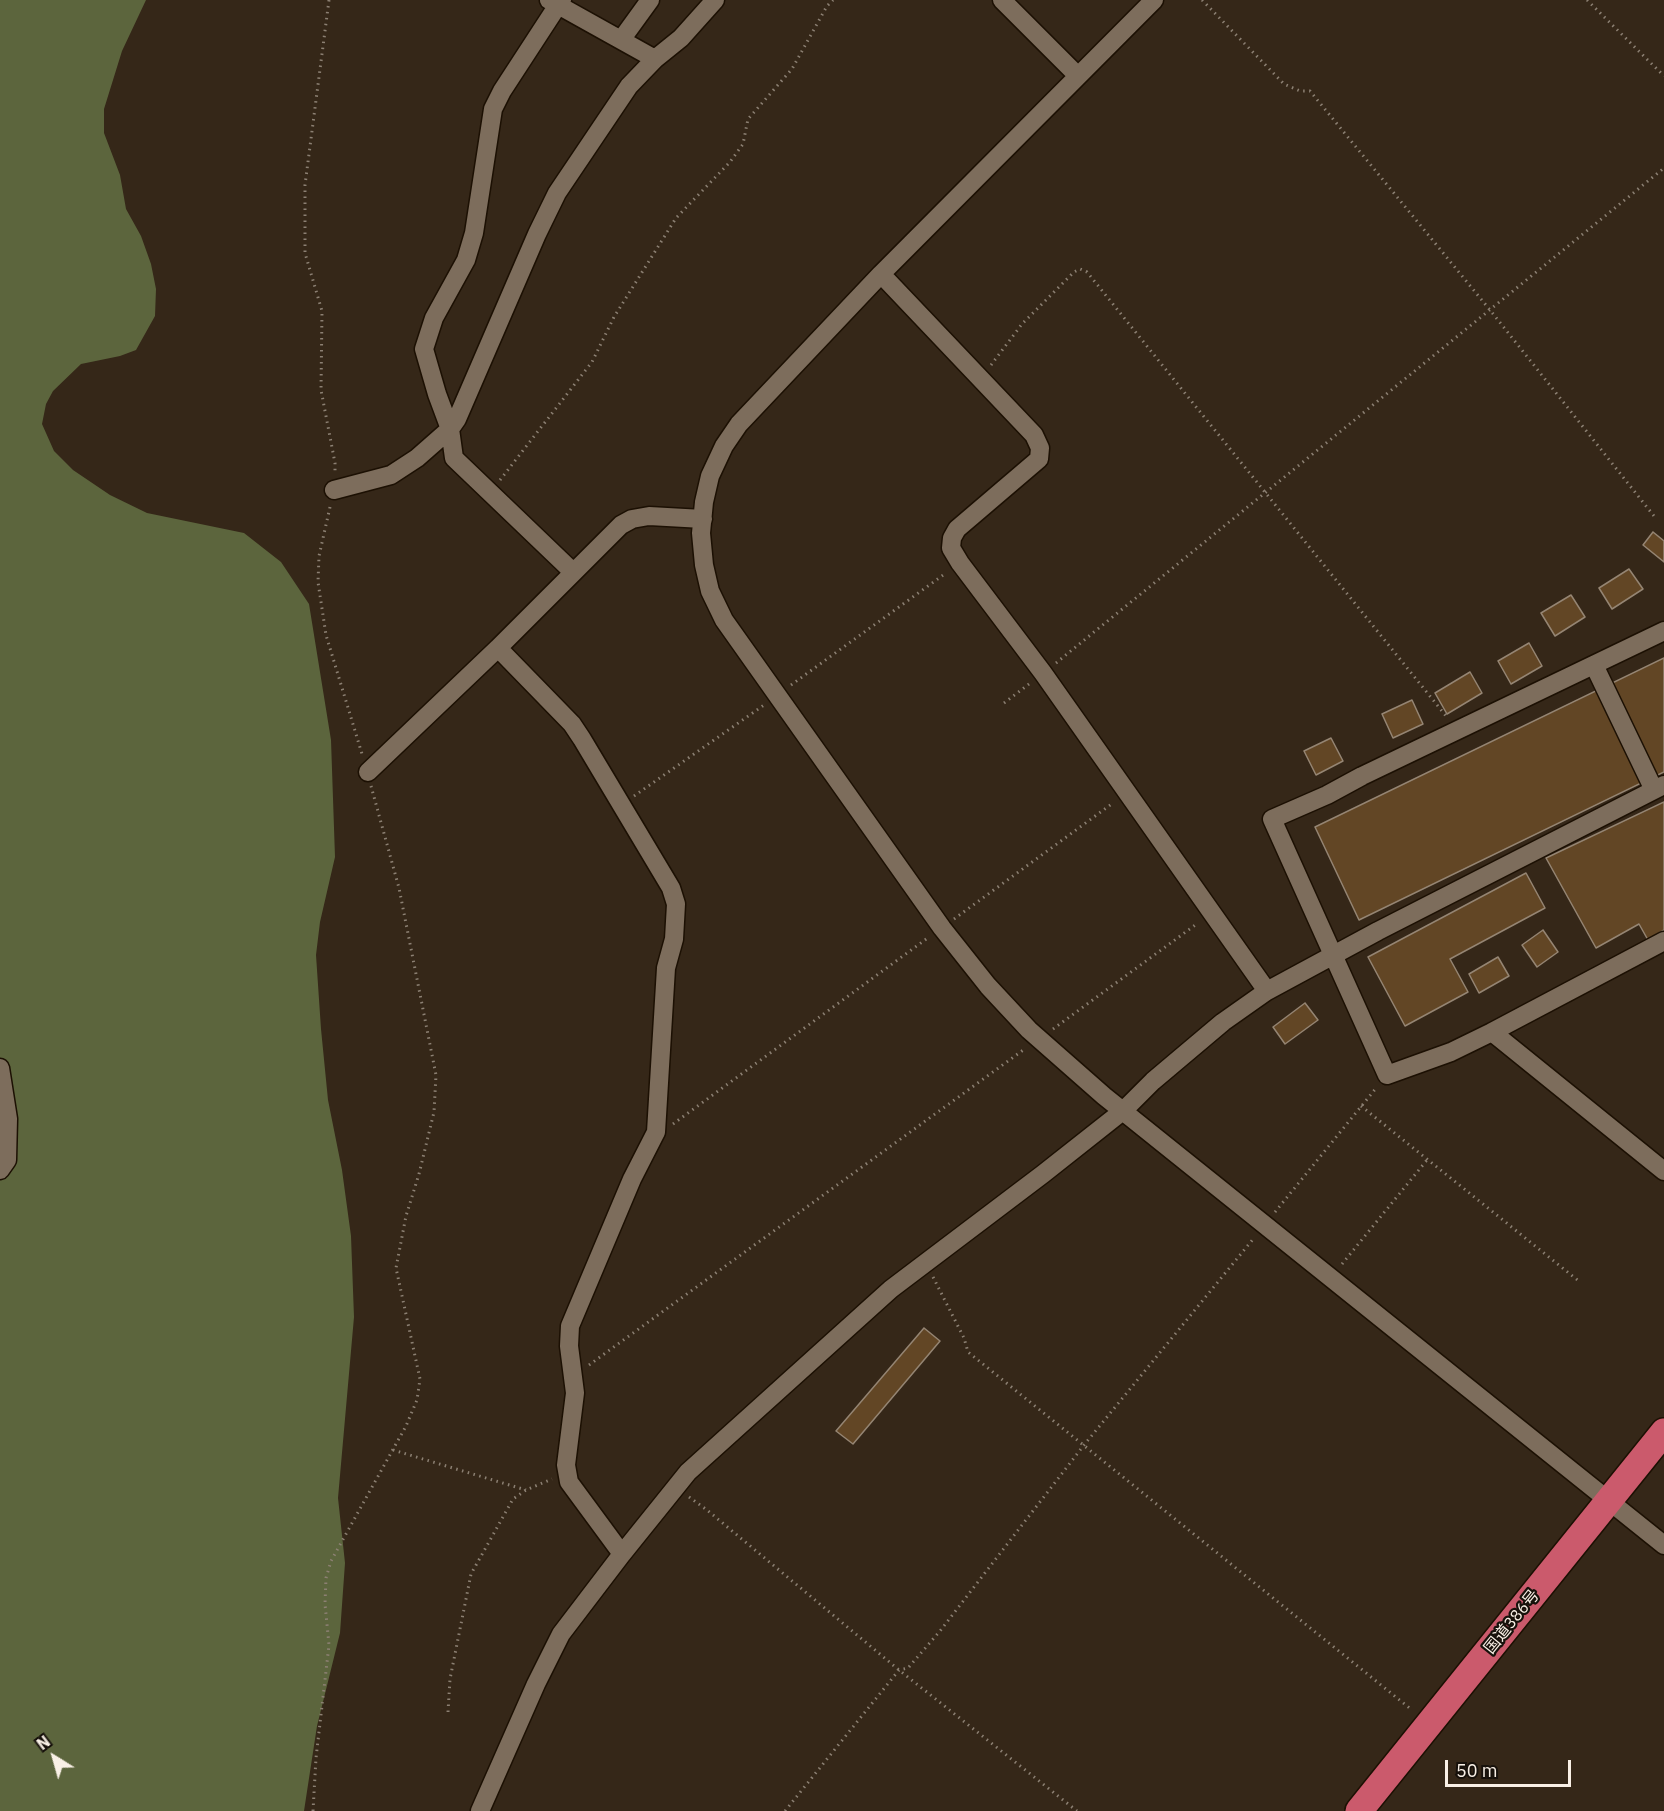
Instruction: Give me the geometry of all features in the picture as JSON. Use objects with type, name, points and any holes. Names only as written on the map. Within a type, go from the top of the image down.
[{"type":"highway","name":"国道386号","points":[[1359,1811],[1664,1432]]},
{"type":"street","points":[[621,40],[650,0]]},
{"type":"street","points":[[334,490],[391,475],[417,458],[450,429],[457,419],[557,193],[628,86],[655,59],[681,38],[715,0]]},
{"type":"street","points":[[1002,0],[1078,76]]},
{"type":"street","points":[[1154,0],[881,274],[739,424],[724,446],[710,476],[704,502],[701,533],[704,565],[710,591],[724,620],[942,928],[988,986],[1039,1040],[1104,1096],[1664,1545]]},
{"type":"street","points":[[573,572],[454,458],[450,429],[424,349],[434,318],[466,260],[474,233],[493,108],[556,2],[655,59]]},
{"type":"street","points":[[881,274],[1034,435],[1040,448],[1040,459],[957,529],[952,538],[951,548],[1044,673],[1267,992]]},
{"type":"street","points":[[368,772],[498,648],[621,525],[632,519],[649,516],[703,519]]},
{"type":"street","points":[[1664,631],[1327,795],[1272,819],[1387,1075],[1451,1052],[1664,941]]},
{"type":"street","points":[[498,648],[572,724],[671,888],[676,904],[674,939],[666,968],[656,1132],[632,1179],[570,1326],[569,1346],[575,1393],[566,1465],[569,1482],[622,1554]]},
{"type":"street","points":[[480,1811],[536,1684],[561,1635],[622,1554],[688,1473],[891,1289],[1043,1174],[1124,1110],[1153,1081],[1223,1022],[1267,992],[1378,931],[1659,787],[1594,665]]},
{"type":"street","points":[[1492,1032],[1664,1171]]},
{"type":"street","points":[[0,1068],[8,1119],[7,1160],[0,1170]]},
{"type":"path","points":[[312,1811],[329,1645],[325,1604],[326,1578],[331,1560],[393,1450],[417,1400],[420,1379],[396,1268],[406,1216],[434,1112],[436,1075],[399,888],[368,772],[326,635],[318,582],[319,556],[334,490],[335,463],[321,390],[322,311],[305,253],[305,185],[329,0]]},
{"type":"path","points":[[490,493],[592,362],[614,317],[676,218],[743,144],[748,119],[792,69],[827,6],[833,0]]},
{"type":"path","points":[[1202,0],[1284,84],[1300,91],[1310,91],[1490,310],[1654,516]]},
{"type":"path","points":[[1587,0],[1664,76]]},
{"type":"path","points":[[1004,703],[1044,673],[1664,168]]},
{"type":"path","points":[[980,378],[1022,324],[1074,272],[1080,269],[1087,272],[1457,730]]},
{"type":"path","points":[[656,1132],[669,1127],[1127,793]]},
{"type":"path","points":[[573,1376],[1212,913]]},
{"type":"path","points":[[785,1811],[899,1670],[908,1668],[940,1630],[1084,1446],[1387,1075]]},
{"type":"path","points":[[1361,1106],[1580,1282]]},
{"type":"path","points":[[1332,1277],[1428,1159]]},
{"type":"path","points":[[925,1263],[964,1338],[968,1352],[1430,1724]]},
{"type":"path","points":[[393,1450],[526,1490]]},
{"type":"path","points":[[448,1712],[450,1678],[471,1574],[513,1499],[526,1490],[568,1473]]},
{"type":"path","points":[[675,1488],[707,1510],[899,1670],[1077,1811]]},
{"type":"green space","points":[[0,0],[146,0],[122,51],[104,109],[104,133],[120,175],[126,209],[141,236],[151,264],[156,289],[155,316],[136,350],[120,356],[81,364],[53,391],[46,404],[42,424],[54,451],[73,470],[110,495],[147,513],[244,533],[281,562],[309,604],[331,740],[335,857],[320,922],[316,955],[328,1100],[342,1170],[351,1236],[354,1317],[338,1498],[345,1563],[340,1633],[317,1726],[304,1811],[0,1811]]},
{"type":"building","points":[[1653,532],[1664,541],[1664,562],[1643,545]]},
{"type":"building","points":[[1629,569],[1643,589],[1612,609],[1599,588]]},
{"type":"building","points":[[1571,595],[1585,617],[1555,636],[1541,613]]},
{"type":"building","points":[[1529,643],[1542,666],[1511,684],[1498,661]]},
{"type":"building","points":[[1664,658],[1664,772],[1359,920],[1315,827]]},
{"type":"building","points":[[1470,672],[1482,693],[1447,714],[1435,693]]},
{"type":"building","points":[[1412,700],[1423,724],[1393,738],[1382,714]]},
{"type":"building","points":[[1331,738],[1343,761],[1316,775],[1304,751]]},
{"type":"building","points":[[1664,802],[1664,930],[1648,940],[1639,924],[1596,948],[1546,858]]},
{"type":"building","points":[[1526,873],[1545,908],[1450,959],[1468,992],[1405,1026],[1368,957]]},
{"type":"building","points":[[1543,930],[1558,952],[1537,967],[1522,945]]},
{"type":"building","points":[[1498,957],[1509,976],[1479,993],[1469,974]]},
{"type":"building","points":[[1305,1003],[1318,1020],[1285,1044],[1273,1027]]},
{"type":"building","points":[[924,1328],[940,1341],[853,1444],[836,1431]]}]
